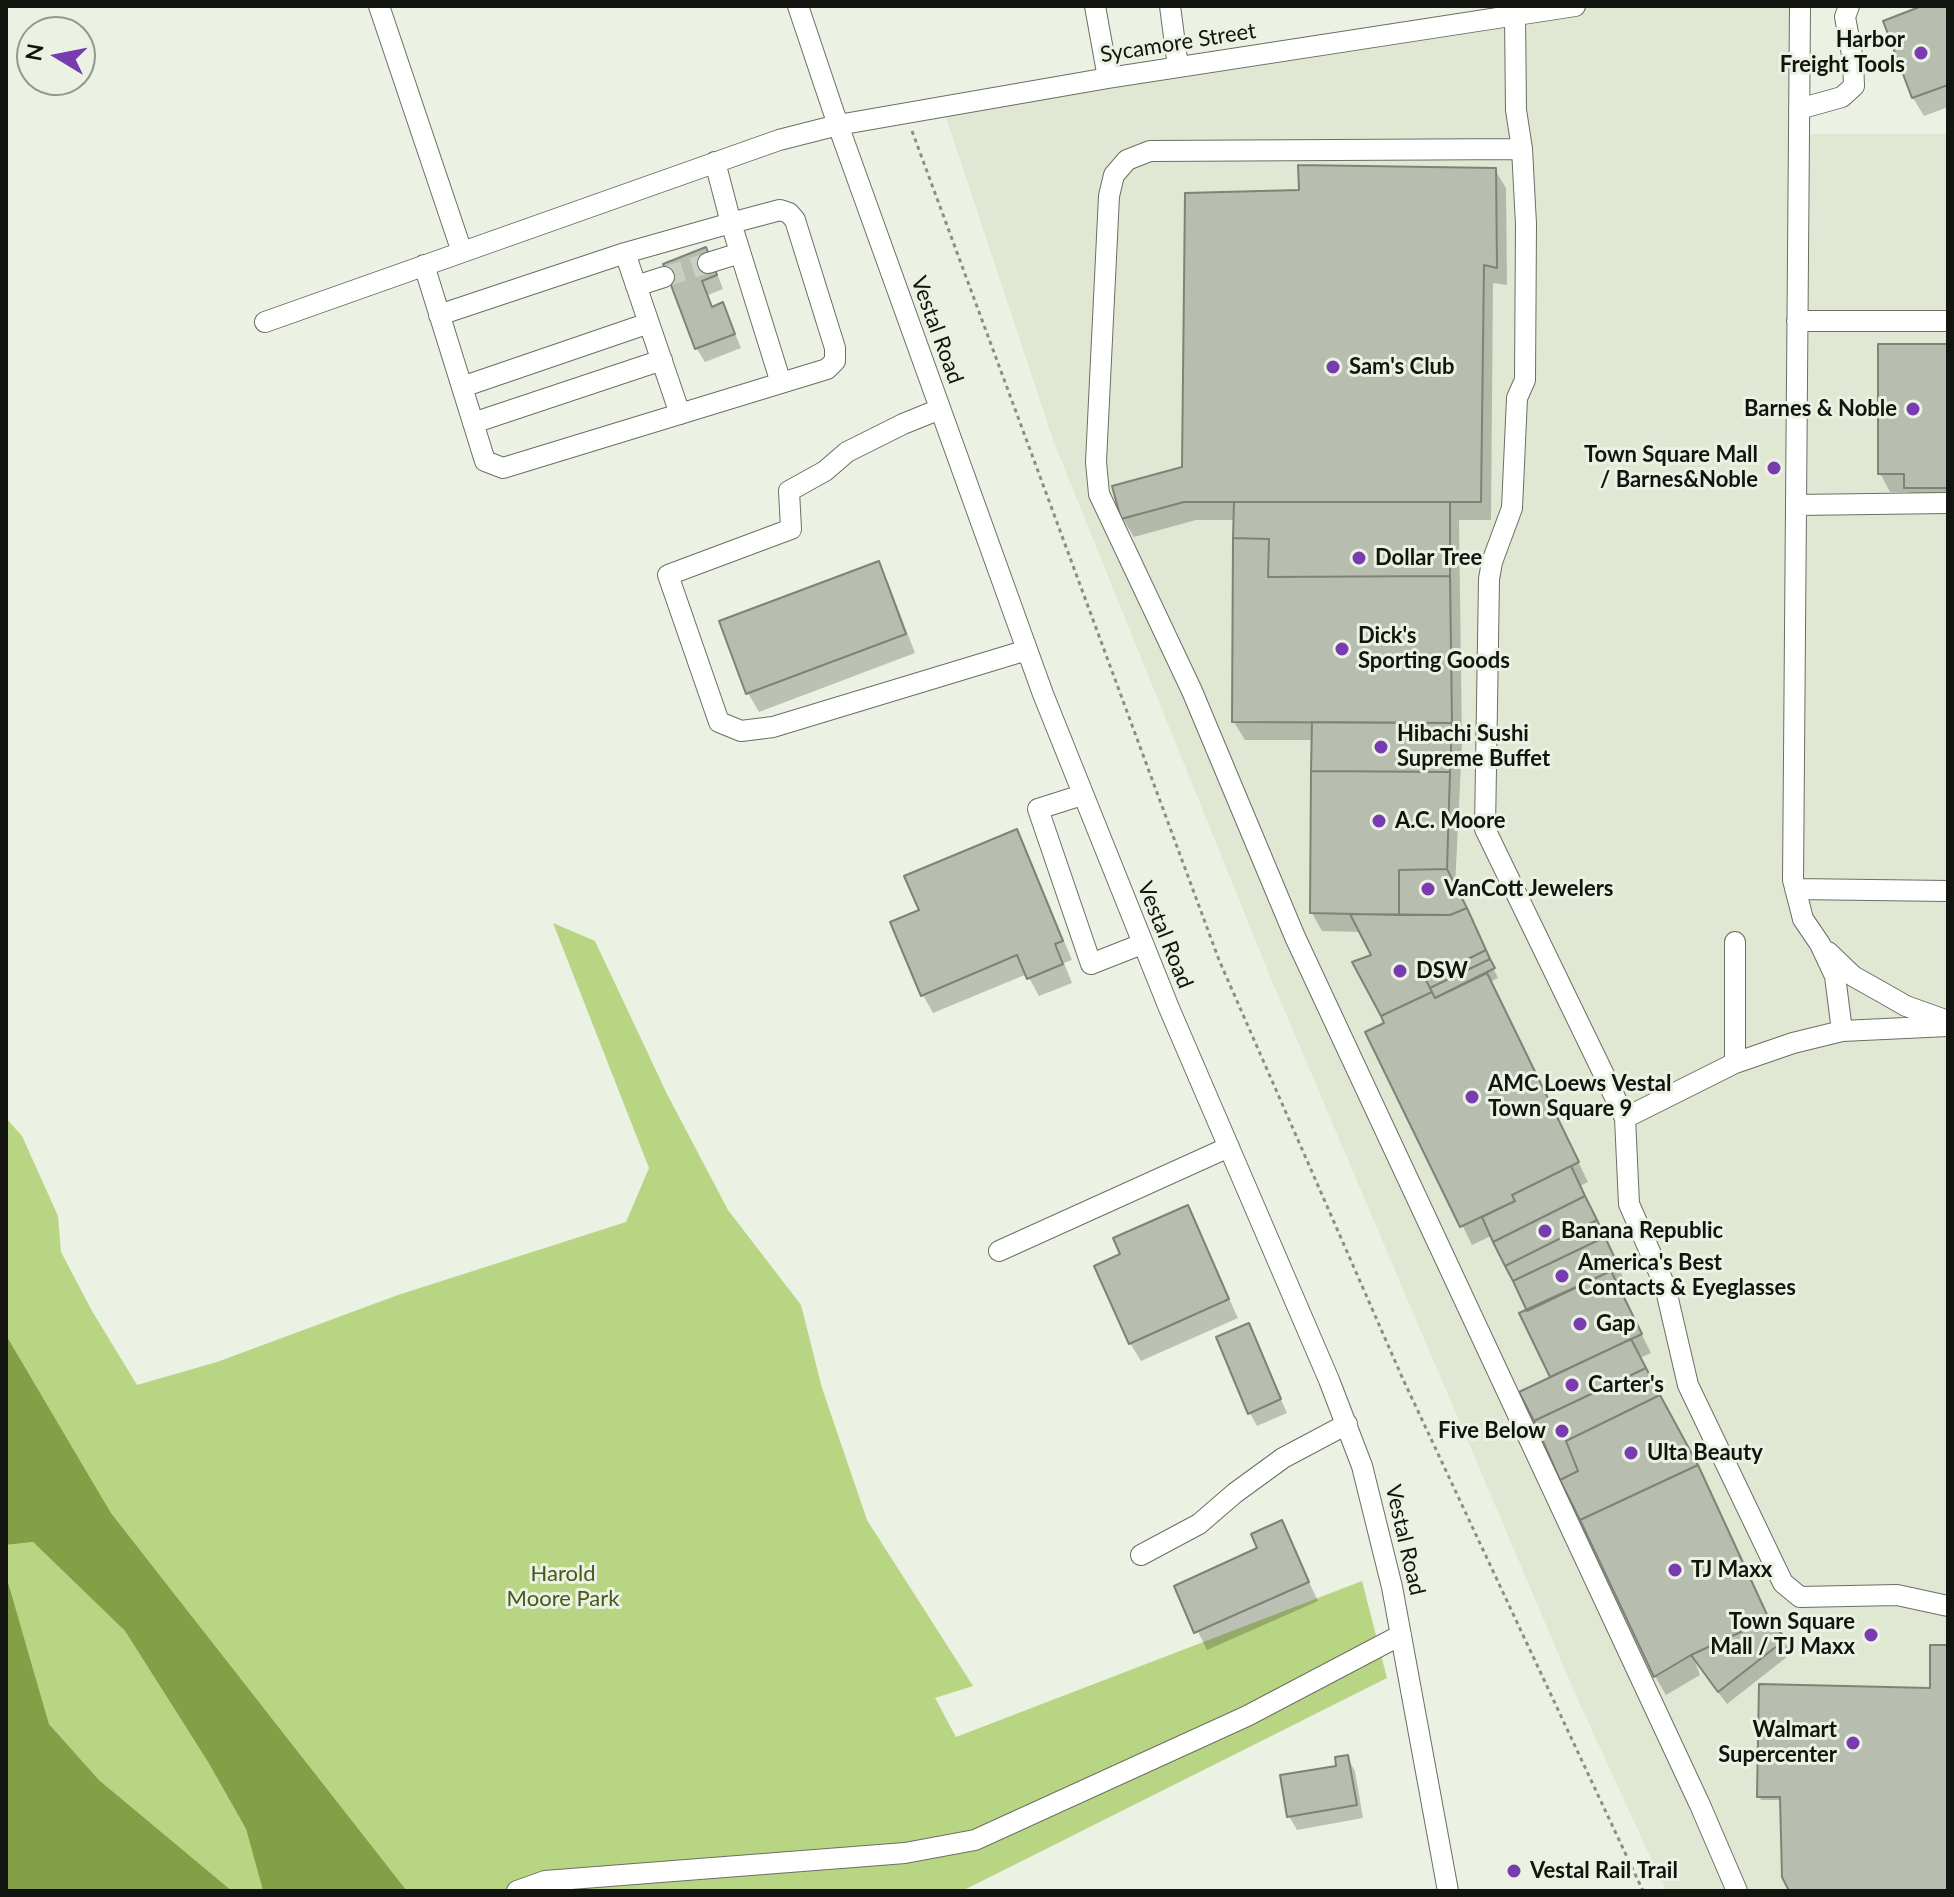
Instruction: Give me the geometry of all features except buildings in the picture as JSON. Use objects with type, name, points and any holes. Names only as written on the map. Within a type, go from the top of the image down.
[{"type":"street","points":[[379,6],[462,252]]},
{"type":"street","name":"Vestal Road","points":[[798,6],[940,409],[1082,795],[1142,944],[1347,1424],[1373,1502],[1448,1891]]},
{"type":"street","points":[[1095,6],[1108,78]]},
{"type":"street","points":[[1170,6],[1178,67]]},
{"type":"street","name":"Sycamore Street","points":[[265,322],[715,162],[779,140],[838,125],[1108,78],[1575,6]]},
{"type":"street","points":[[1800,6],[1793,868],[1803,919],[1820,944],[1835,976],[1842,1031]]},
{"type":"street","points":[[1799,109],[1842,97],[1854,86],[1845,17],[1849,6]]},
{"type":"street","points":[[1515,15],[1516,110],[1522,149],[1526,224],[1525,380],[1517,398],[1512,508],[1489,579],[1485,829],[1625,1118],[1629,1204],[1665,1286],[1688,1385],[1783,1583],[1800,1597],[1897,1595],[1948,1606]]},
{"type":"street","points":[[1522,149],[1150,151],[1127,160],[1114,175],[1109,196],[1096,462],[1099,494],[1192,691],[1295,937],[1694,1791],[1737,1891]]},
{"type":"street","points":[[715,162],[781,383]]},
{"type":"street","points":[[424,265],[439,315],[485,461],[503,468],[827,369],[835,361],[835,348],[795,220],[789,213],[780,210],[625,253],[439,315]]},
{"type":"street","points":[[625,253],[680,414]]},
{"type":"street","points":[[708,263],[740,253]]},
{"type":"street","points":[[636,286],[664,277]]},
{"type":"street","points":[[1797,321],[1948,321]]},
{"type":"street","points":[[462,387],[649,323]]},
{"type":"street","points":[[473,423],[662,360]]},
{"type":"street","points":[[940,409],[847,452],[825,471],[789,491],[791,529],[668,575],[719,722],[741,731],[773,727],[1027,650]]},
{"type":"street","points":[[1796,505],[1948,503]]},
{"type":"street","points":[[1082,795],[1038,809],[1091,964],[1142,944]]},
{"type":"street","points":[[1795,889],[1948,891]]},
{"type":"street","points":[[1735,942],[1735,1063]]},
{"type":"street","points":[[1820,944],[1853,976],[1906,1006],[1948,1024]]},
{"type":"street","points":[[1625,1118],[1735,1063],[1793,1043],[1842,1031],[1948,1024]]},
{"type":"street","points":[[999,1251],[1229,1147]]},
{"type":"street","points":[[1141,1555],[1199,1524],[1283,1458],[1347,1424]]},
{"type":"street","points":[[517,1891],[545,1881],[905,1853],[975,1840],[1247,1716],[1401,1635]]},
{"type":"path","points":[[912,131],[1219,960],[1402,1377],[1643,1891]]},
{"type":"shaded area","points":[[1575,6],[1807,6],[1809,134],[1948,134],[1948,1891],[1666,1891],[1578,1700],[1274,986],[1053,440],[942,105]]},
{"type":"shaded area","points":[[6,1335],[111,1513],[407,1891],[263,1891],[246,1829],[208,1762],[125,1631],[33,1542],[6,1545]]},
{"type":"shaded area","points":[[6,1575],[49,1724],[99,1780],[232,1891],[6,1891]]},
{"type":"green space","name":"Harold Moore Park","points":[[553,923],[595,941],[667,1094],[728,1210],[801,1305],[822,1388],[867,1520],[973,1686],[935,1698],[956,1737],[1362,1581],[1387,1678],[962,1891],[407,1891],[111,1513],[6,1335],[6,1118],[22,1136],[58,1216],[61,1252],[137,1385],[217,1362],[398,1295],[626,1222],[649,1168]]},
{"type":"green space","points":[[33,1542],[125,1631],[208,1762],[246,1829],[263,1891],[232,1891],[99,1780],[49,1724],[6,1575],[6,1545]]},
{"type":"tunnel","points":[[664,277],[708,263]]},
{"type":"place","name":"Harbor Freight Tools","points":[[1921,53]]},
{"type":"place","name":"Sam's Club","points":[[1333,367]]},
{"type":"place","name":"Barnes & Noble","points":[[1913,409]]},
{"type":"place","name":"Town Square Mall / Barnes&Noble","points":[[1774,468]]},
{"type":"place","name":"Dollar Tree","points":[[1359,558]]},
{"type":"place","name":"Dick's Sporting Goods","points":[[1342,649]]},
{"type":"place","name":"Hibachi Sushi Supreme Buffet","points":[[1381,747]]},
{"type":"place","name":"A.C. Moore","points":[[1379,821]]},
{"type":"place","name":"VanCott Jewelers","points":[[1428,889]]},
{"type":"place","name":"DSW","points":[[1400,971]]},
{"type":"place","name":"AMC Loews Vestal Town Square 9","points":[[1472,1097]]},
{"type":"place","name":"Banana Republic","points":[[1545,1231]]},
{"type":"place","name":"America's Best Contacts & Eyeglasses","points":[[1562,1276]]},
{"type":"place","name":"Gap","points":[[1580,1324]]},
{"type":"place","name":"Carter's","points":[[1572,1385]]},
{"type":"place","name":"Five Below","points":[[1562,1431]]},
{"type":"place","name":"Ulta Beauty","points":[[1631,1453]]},
{"type":"place","name":"TJ Maxx","points":[[1675,1570]]},
{"type":"place","name":"Town Square Mall / TJ Maxx","points":[[1871,1635]]},
{"type":"place","name":"Walmart Supercenter","points":[[1853,1743]]},
{"type":"place","name":"Vestal Rail Trail","points":[[1514,1871]]}]
